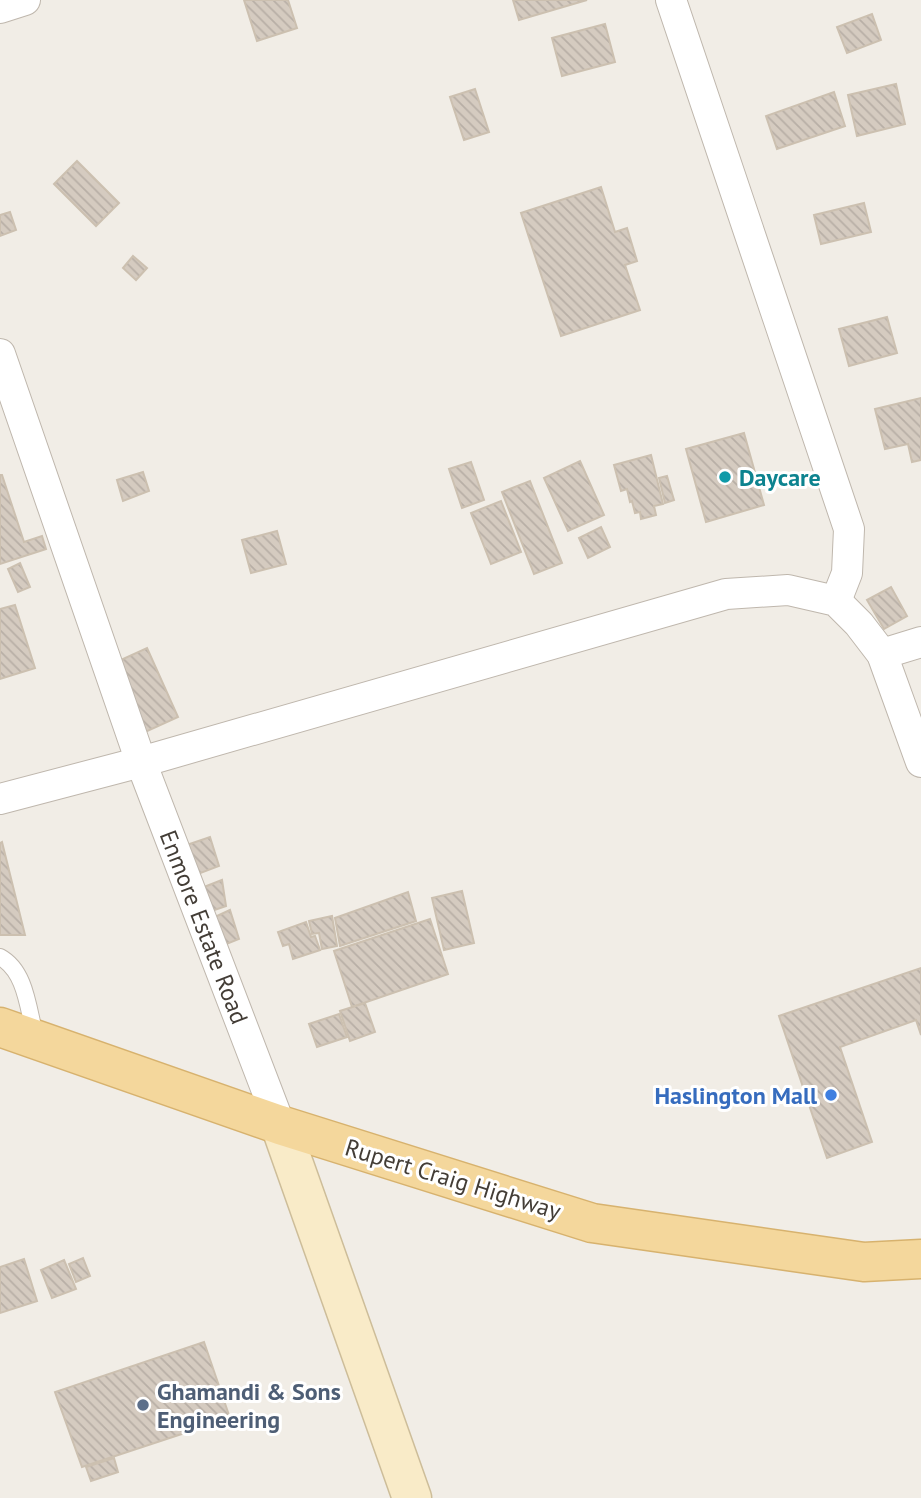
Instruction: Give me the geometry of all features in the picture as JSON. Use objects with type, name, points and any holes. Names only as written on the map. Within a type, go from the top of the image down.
[{"type":"main road","name":"Rupert Craig Highway","points":[[0,1027],[279,1125],[592,1223],[864,1262],[921,1259]]},
{"type":"main road","name":"Enmore Estate Road","points":[[279,1125],[412,1498]]},
{"type":"street","points":[[0,8],[24,0]]},
{"type":"street","points":[[671,0],[849,529],[847,573],[836,601]]},
{"type":"street","name":"Enmore Estate Road","points":[[0,354],[141,762],[279,1125]]},
{"type":"street","points":[[0,799],[141,762],[726,594],[788,590],[836,601],[859,624],[882,654],[921,762]]},
{"type":"street","points":[[882,654],[921,642]]},
{"type":"lane","points":[[0,957],[5,959],[20,978],[36,1040]]},
{"type":"building","points":[[244,0],[288,0],[297,28],[257,41]]},
{"type":"building","points":[[513,0],[587,0],[519,20]]},
{"type":"building","points":[[872,14],[881,40],[847,53],[837,27]]},
{"type":"building","points":[[605,24],[615,62],[562,76],[552,38]]},
{"type":"building","points":[[896,84],[905,124],[857,136],[848,95]]},
{"type":"building","points":[[475,89],[489,132],[464,140],[450,97]]},
{"type":"building","points":[[834,92],[845,126],[777,149],[766,116]]},
{"type":"building","points":[[77,161],[119,203],[96,226],[54,184]]},
{"type":"building","points":[[601,187],[615,232],[627,228],[637,261],[625,265],[640,310],[561,336],[521,213]]},
{"type":"building","points":[[864,203],[871,232],[821,244],[814,215]]},
{"type":"building","points":[[10,212],[16,230],[0,236],[0,215]]},
{"type":"building","points":[[133,256],[147,268],[136,280],[123,268]]},
{"type":"building","points":[[887,317],[897,353],[849,366],[839,329]]},
{"type":"building","points":[[921,398],[921,460],[912,462],[908,444],[885,449],[875,409]]},
{"type":"building","name":"Daycare","points":[[744,433],[764,505],[706,522],[686,449]]},
{"type":"building","points":[[651,455],[663,504],[654,506],[656,515],[641,519],[640,512],[635,513],[627,489],[621,491],[614,465]]},
{"type":"building","points":[[580,461],[604,515],[568,531],[544,478]]},
{"type":"building","points":[[471,462],[484,500],[462,508],[449,469]]},
{"type":"building","points":[[143,472],[149,491],[123,501],[117,480]]},
{"type":"building","points":[[0,475],[24,542],[42,536],[46,549],[0,564]]},
{"type":"building","points":[[667,476],[674,500],[665,503],[659,478]]},
{"type":"building","points":[[530,481],[562,563],[534,574],[502,492]]},
{"type":"building","points":[[501,501],[521,552],[491,564],[471,513]]},
{"type":"building","points":[[601,527],[610,547],[588,558],[579,538]]},
{"type":"building","points":[[277,531],[286,564],[251,573],[242,540]]},
{"type":"building","points":[[20,563],[30,587],[18,592],[8,569]]},
{"type":"building","points":[[891,587],[907,616],[884,629],[867,600]]},
{"type":"building","points":[[15,605],[35,668],[0,679],[0,609]]},
{"type":"building","points":[[147,648],[178,717],[143,733],[112,664]]},
{"type":"building","points":[[210,837],[219,866],[190,877],[181,847]]},
{"type":"building","points":[[2,842],[25,935],[0,935]]},
{"type":"building","points":[[222,880],[226,906],[203,914],[199,889]]},
{"type":"building","points":[[462,891],[474,943],[444,950],[432,898]]},
{"type":"building","points":[[408,892],[416,921],[340,946],[335,918]]},
{"type":"building","points":[[230,910],[239,939],[214,949],[206,921]]},
{"type":"building","points":[[332,916],[337,946],[322,949],[319,933],[312,934],[309,921]]},
{"type":"building","points":[[430,919],[448,974],[352,1007],[334,951]]},
{"type":"building","points":[[306,922],[311,937],[315,936],[320,950],[293,959],[289,944],[283,946],[278,932]]},
{"type":"building","name":"Haslington Mall","points":[[921,968],[921,1035],[916,1020],[840,1047],[872,1142],[827,1158],[779,1016]]},
{"type":"building","points":[[365,1003],[375,1032],[350,1041],[340,1011]]},
{"type":"building","points":[[339,1014],[347,1037],[317,1047],[309,1024]]},
{"type":"building","points":[[83,1258],[90,1276],[76,1282],[69,1264]]},
{"type":"building","points":[[24,1259],[37,1301],[0,1313],[0,1267]]},
{"type":"building","points":[[64,1260],[76,1289],[52,1298],[41,1270]]},
{"type":"building","name":"Ghamandi & Sons Engineering","points":[[204,1342],[230,1418],[82,1467],[55,1392]]},
{"type":"building","points":[[114,1458],[118,1472],[91,1481],[86,1467]]},
{"type":"place","name":"Daycare","points":[[725,477]]},
{"type":"place","name":"Haslington Mall","points":[[831,1095]]},
{"type":"place","name":"Ghamandi & Sons Engineering","points":[[143,1405]]}]
